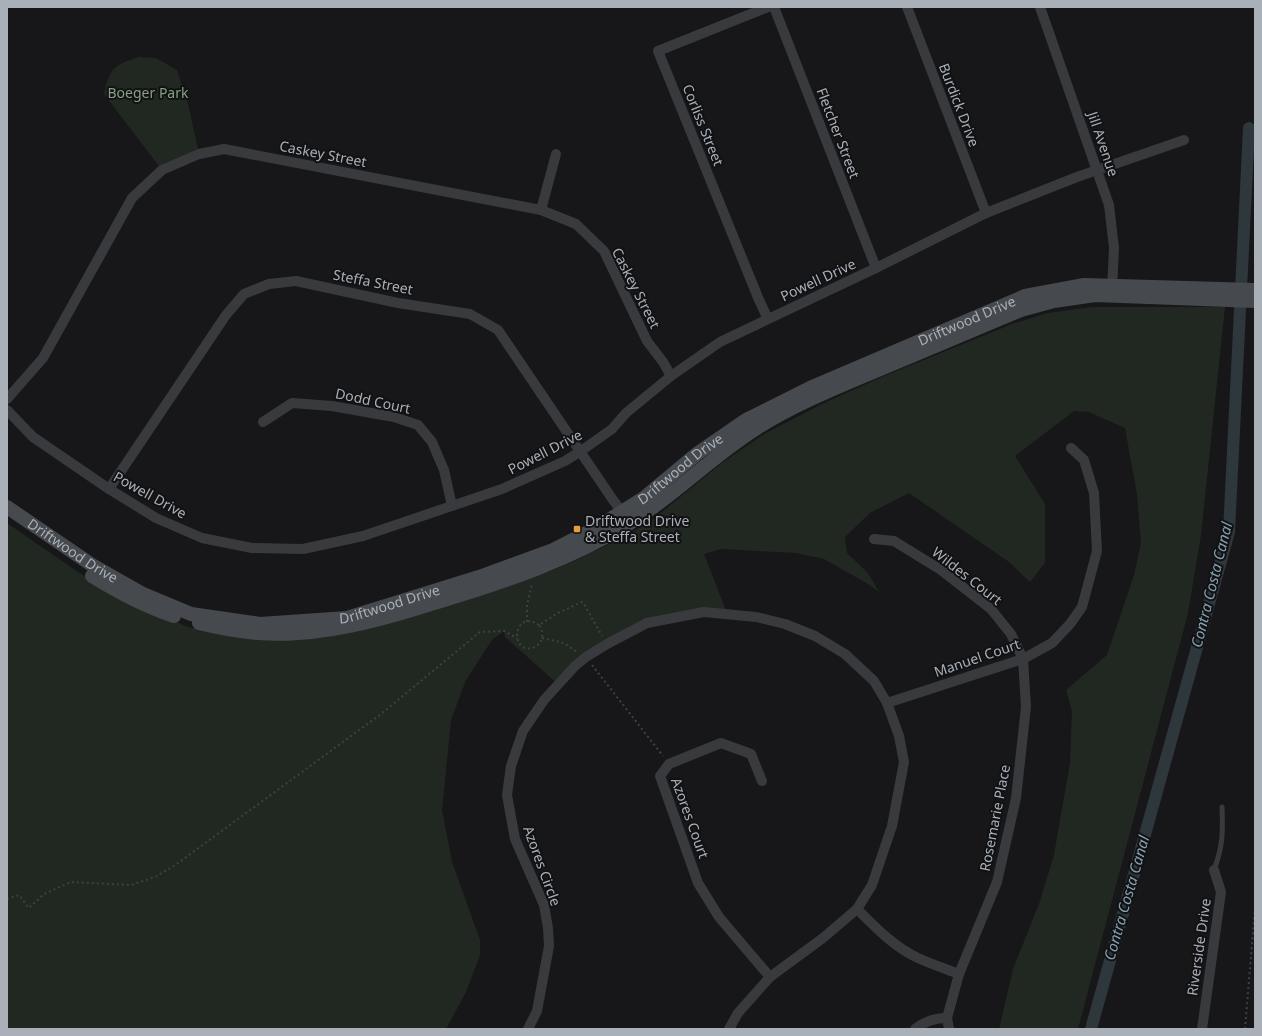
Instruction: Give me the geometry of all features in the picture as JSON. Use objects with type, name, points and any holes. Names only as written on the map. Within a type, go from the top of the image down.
[{"type":"street","name":"Corliss Street","points":[[768,7],[658,51],[768,319]]},
{"type":"street","name":"Fletcher Street","points":[[774,7],[876,268]]},
{"type":"street","name":"Burdick Drive","points":[[907,7],[986,213]]},
{"type":"street","name":"Jill Avenue","points":[[1040,7],[1109,205],[1114,248],[1112,291]]},
{"type":"street","name":"Powell Drive","points":[[7,410],[33,437],[109,489],[156,518],[202,538],[252,548],[303,549],[363,536],[502,490],[565,461],[612,429],[626,413],[672,376],[720,342],[876,268],[986,213],[1184,140]]},
{"type":"street","name":"Caskey Street","points":[[7,399],[43,358],[132,198],[162,170],[199,154],[224,149],[541,210],[576,224],[604,251],[647,341],[672,376]]},
{"type":"street","points":[[541,210],[556,154]]},
{"type":"street","name":"Steffa Street","points":[[109,489],[226,315],[244,294],[268,284],[296,281],[398,303],[470,314],[498,330],[621,511],[631,522]]},
{"type":"street","name":"Driftwood Drive","points":[[7,507],[92,565],[142,594],[191,614],[260,624],[347,618],[472,579],[553,550],[596,528],[644,498],[698,453],[746,420],[810,388],[1025,296],[1084,285],[1154,298],[1226,294],[1255,290]]},
{"type":"street","name":"Driftwood Drive","points":[[7,517],[80,568],[120,593],[154,609],[190,621],[217,627],[258,633],[297,634],[347,627],[470,593],[594,544],[655,506],[709,462],[757,427],[818,395],[1021,310],[1054,301],[1112,291]]},
{"type":"street","name":"Driftwood Drive","points":[[1226,294],[1255,301]]},
{"type":"street","name":"Dodd Court","points":[[263,422],[292,403],[332,406],[394,417],[418,425],[432,442],[444,470],[452,506]]},
{"type":"street","name":"Manuel Court","points":[[887,703],[1023,659],[1052,643],[1070,624],[1082,607],[1097,551],[1094,493],[1084,460],[1071,448]]},
{"type":"street","name":"Wildes Court","points":[[874,539],[894,542],[941,570],[991,609],[1011,634],[1023,659]]},
{"type":"street","name":"Azores Circle","points":[[528,1029],[537,1011],[549,946],[544,905],[515,839],[507,795],[511,766],[523,731],[544,700],[575,666],[586,657],[607,644],[647,624],[704,612],[756,616],[785,624],[815,636],[845,654],[874,681],[887,703],[899,736],[904,762],[892,826],[872,885],[857,909],[823,938],[770,977],[738,1013],[729,1029]]},
{"type":"street","name":"Rosemarie Place","points":[[947,1018],[959,974],[997,882],[1016,798],[1026,706],[1023,659]]},
{"type":"street","name":"Azores Court","points":[[762,781],[750,754],[721,743],[669,764],[660,776],[698,883],[719,917],[770,977]]},
{"type":"street","name":"Riverside Drive","points":[[1202,1029],[1221,892],[1214,870]]},
{"type":"street","points":[[857,909],[881,933],[901,949],[918,958],[959,974]]},
{"type":"street","points":[[915,1029],[926,1021],[937,1018],[947,1018],[949,1029]]},
{"type":"lane","points":[[1214,870],[1220,854],[1223,835],[1222,807]]},
{"type":"path","points":[[527,622],[527,605],[536,568]]},
{"type":"path","points":[[539,625],[558,613],[582,602],[607,644]]},
{"type":"path","points":[[7,899],[19,895],[29,908],[44,894],[71,882],[131,885],[154,877],[174,866],[381,714],[480,632],[504,631],[517,638],[522,645],[530,648],[538,645],[543,633],[539,625],[527,622],[520,625],[517,638]]},
{"type":"path","points":[[542,638],[564,643],[586,657],[669,764]]},
{"type":"path","points":[[1245,1029],[1255,908]]},
{"type":"green space","name":"Boeger Park","points":[[139,57],[156,58],[177,70],[188,104],[199,154],[162,170],[104,94],[108,78],[114,68],[124,62]]},
{"type":"green space","points":[[1092,307],[1225,307],[1201,535],[1188,613],[1078,1029],[999,1029],[1013,969],[1039,904],[1054,855],[1070,763],[1072,711],[1066,690],[1107,655],[1134,575],[1141,543],[1137,494],[1125,428],[1089,412],[1074,411],[1015,456],[1045,504],[1045,563],[1030,582],[1009,562],[909,493],[870,513],[845,537],[847,553],[868,573],[879,592],[868,584],[824,559],[796,553],[721,549],[704,554],[727,613],[647,623],[607,644],[559,685],[505,637],[504,631],[492,640],[466,680],[451,720],[442,810],[452,862],[480,940],[480,955],[466,992],[446,1029],[7,1029],[7,523],[78,572],[119,597],[188,627],[233,636],[433,610],[516,584],[561,567],[614,542],[615,544],[657,516],[723,462],[766,433],[826,402],[882,377],[1012,324],[1048,313]]},
{"type":"waterway","name":"Contra Costa Canal","points":[[1091,1029],[1229,532],[1249,128]]},
{"type":"place","name":"Driftwood Drive & Steffa Street","points":[[577,529]]}]
